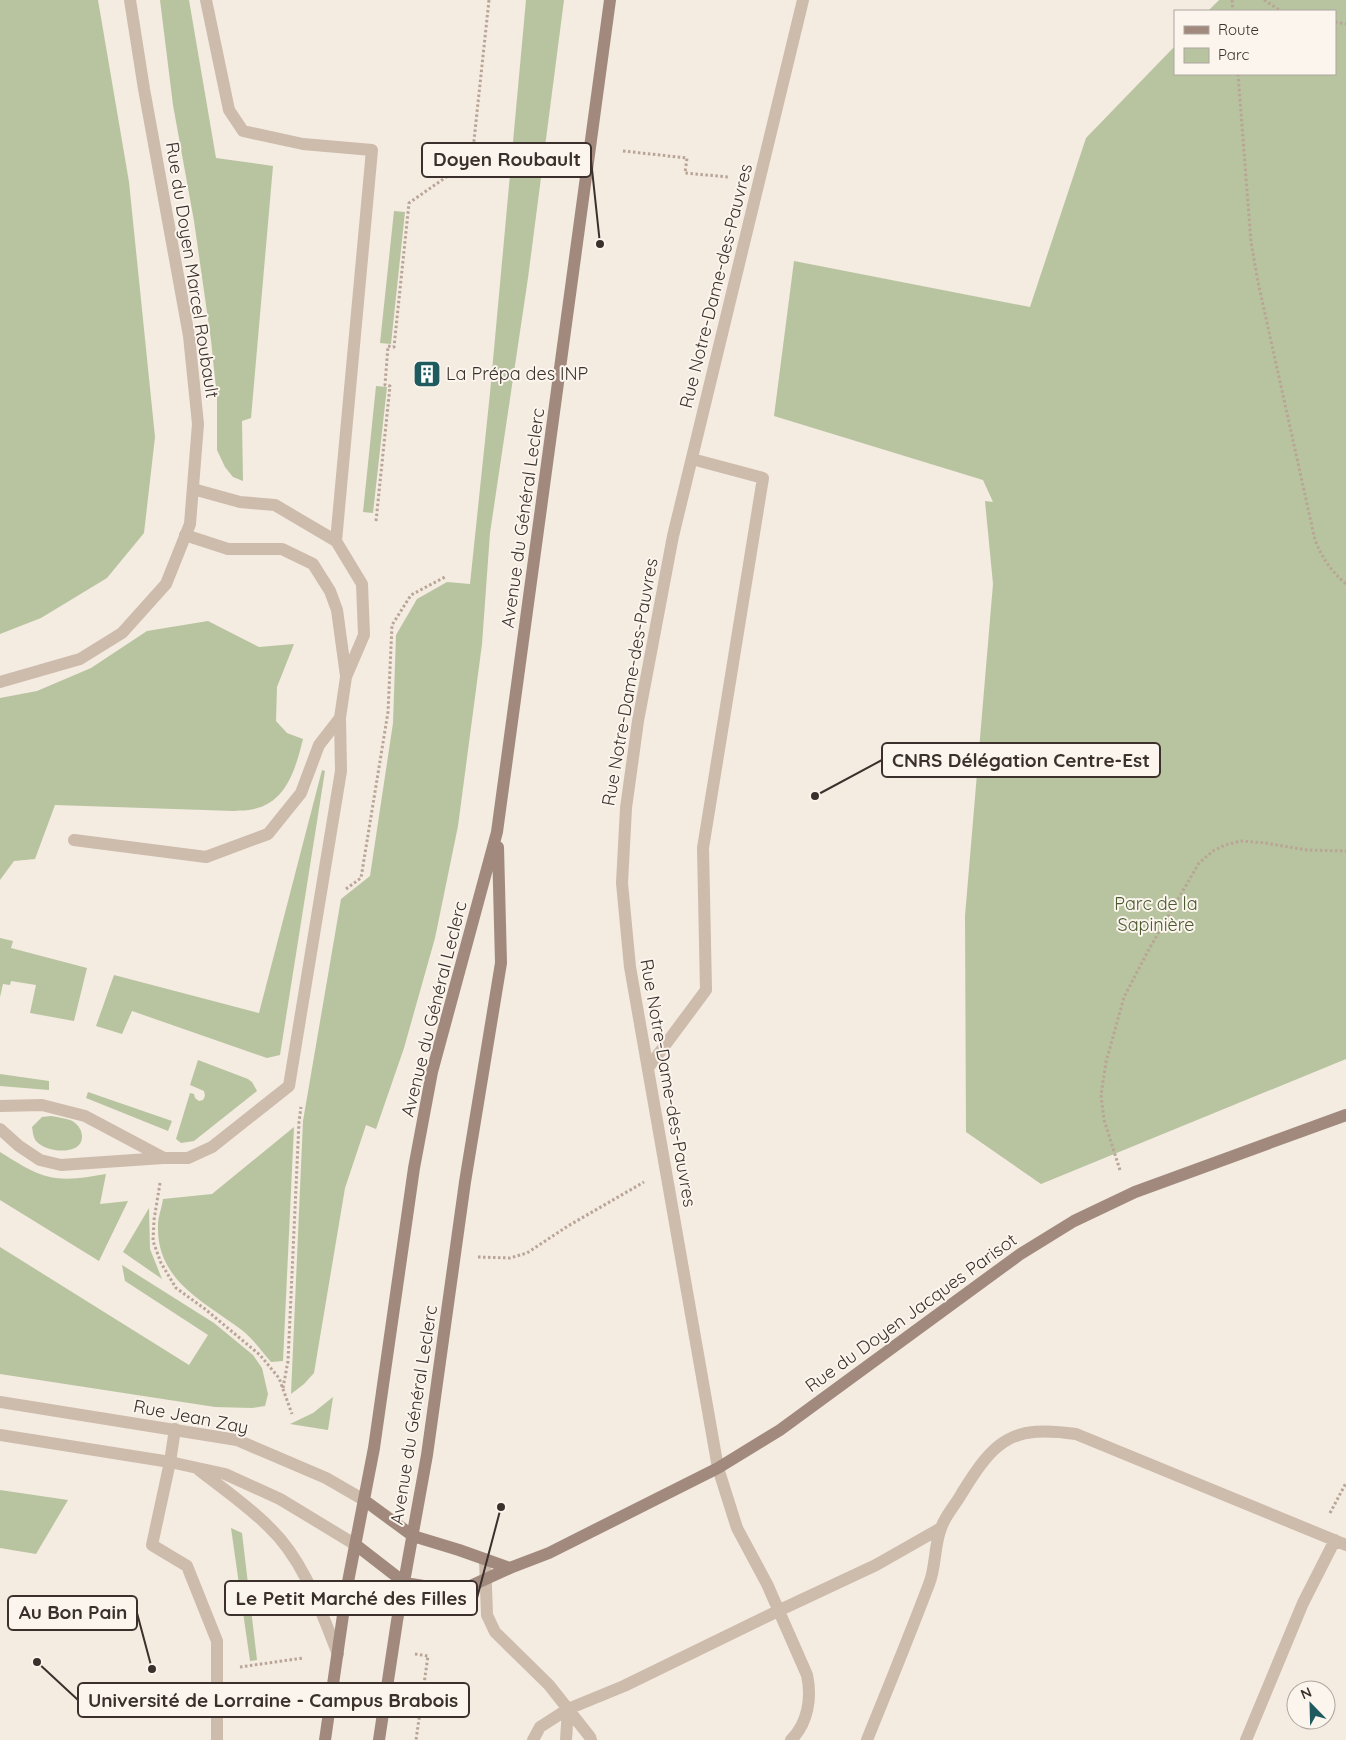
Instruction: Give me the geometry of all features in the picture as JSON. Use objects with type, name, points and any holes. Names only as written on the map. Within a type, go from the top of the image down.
[{"type":"main road","name":"Avenue du Général Leclerc","points":[[497,832],[501,963],[465,1182],[427,1455],[413,1536],[364,1500],[379,1416],[414,1168],[432,1072],[497,832],[610,0]]},
{"type":"main road","name":"Rue du Doyen Jacques Parisot","points":[[405,1583],[442,1589],[466,1588],[549,1553],[718,1468],[780,1430],[1019,1255],[1074,1221],[1135,1192],[1346,1115]]},
{"type":"main road","points":[[325,1740],[347,1587],[364,1500]]},
{"type":"main road","points":[[379,1740],[397,1621],[413,1536],[510,1568]]},
{"type":"main road","points":[[356,1545],[405,1583]]},
{"type":"street","name":"Rue du Doyen Marcel Roubault","points":[[0,682],[80,659],[122,633],[166,584],[190,524],[198,424],[189,336],[144,89],[130,0]]},
{"type":"street","points":[[206,0],[229,110],[243,131],[303,144],[372,150],[336,541]]},
{"type":"street","name":"Rue Notre-Dame-des-Pauvres","points":[[791,1740],[803,1725],[809,1686],[800,1656],[780,1610],[737,1528],[718,1468],[630,967],[622,883],[626,808],[638,721],[673,536],[803,0]]},
{"type":"street","points":[[648,1068],[706,990],[703,848],[763,478],[692,459]]},
{"type":"street","points":[[0,1129],[19,1146],[40,1160],[61,1166],[164,1158],[188,1158],[212,1147],[289,1086],[341,770],[340,718],[346,677],[364,634],[362,584],[336,541],[275,505],[240,502],[193,489]]},
{"type":"street","points":[[185,535],[228,549],[282,549],[313,564],[330,591],[337,610],[346,677]]},
{"type":"street","points":[[74,840],[206,857],[268,834],[301,793],[319,745],[340,718]]},
{"type":"street","points":[[0,1106],[42,1105],[85,1116],[164,1158]]},
{"type":"street","name":"Rue Jean Zay","points":[[0,1402],[237,1440],[326,1478],[364,1500]]},
{"type":"street","points":[[174,1430],[170,1462],[152,1545],[187,1566],[217,1641],[217,1740]]},
{"type":"street","points":[[867,1740],[931,1581],[941,1528],[979,1465],[993,1451],[1009,1438],[1029,1432],[1051,1431],[1076,1434],[1340,1542],[1303,1603],[1246,1740]]},
{"type":"street","points":[[0,1435],[170,1462],[225,1474],[280,1499],[356,1545]]},
{"type":"street","points":[[197,1468],[268,1525],[282,1541],[310,1585],[338,1654]]},
{"type":"street","points":[[533,1740],[540,1727],[568,1709],[624,1686],[780,1610],[876,1566],[941,1528]]},
{"type":"street","points":[[484,1559],[487,1614],[495,1632],[549,1685],[591,1740]]},
{"type":"street","points":[[566,1740],[568,1709]]},
{"type":"path","points":[[376,520],[390,386],[385,385],[388,346],[394,347],[408,203],[472,159],[489,0]]},
{"type":"path","points":[[1264,0],[1279,10]]},
{"type":"path","points":[[1238,75],[1251,242],[1260,292],[1315,540],[1322,557],[1334,574],[1346,584]]},
{"type":"path","points":[[623,151],[687,158],[685,172],[728,177]]},
{"type":"path","points":[[342,892],[361,878],[388,712],[392,625],[411,595],[445,577]]},
{"type":"path","points":[[1120,1170],[1103,1112],[1101,1096],[1106,1062],[1124,997],[1148,951],[1199,863],[1213,851],[1225,845],[1241,841],[1307,850],[1346,851]]},
{"type":"path","points":[[283,1388],[288,1361],[298,1122],[302,1103]]},
{"type":"path","points":[[164,1158],[154,1220],[153,1241],[161,1263],[176,1288],[205,1309],[260,1355],[279,1378],[292,1414]]},
{"type":"path","points":[[477,1257],[510,1258],[527,1253],[568,1226],[643,1183],[652,1181]]},
{"type":"path","points":[[1320,1534],[1346,1483]]},
{"type":"path","points":[[416,1740],[428,1656]]},
{"type":"path","points":[[217,1670],[303,1658]]},
{"type":"green space","points":[[0,0],[98,0],[129,182],[155,437],[144,533],[107,578],[41,618],[0,634]]},
{"type":"green space","points":[[160,0],[189,0],[216,158],[273,166],[251,418],[242,421],[243,481],[233,477],[225,467],[217,450],[217,398],[211,340],[194,221],[173,105]]},
{"type":"green space","points":[[526,0],[564,0],[528,278],[490,533],[482,644],[458,826],[435,938],[404,1048],[376,1129],[366,1125],[345,1188],[314,1373],[291,1394],[303,1121],[341,899],[370,876],[393,723],[396,635],[417,599],[447,582],[470,584],[490,393]]},
{"type":"green space","name":"Parc de la Sapinière","points":[[1219,0],[1346,0],[1346,1059],[1041,1184],[966,1132],[965,916],[993,584],[985,501],[993,502],[983,480],[774,416],[794,261],[1030,307],[1086,138],[1174,47],[1174,75],[1336,75],[1336,10],[1209,10]]},
{"type":"green space","points":[[394,211],[405,212],[391,344],[380,343]]},
{"type":"green space","points":[[376,386],[387,387],[373,513],[363,512]]},
{"type":"green space","points":[[208,621],[259,647],[294,644],[277,687],[276,721],[287,733],[303,739],[293,772],[282,791],[275,799],[265,805],[254,809],[234,811],[55,805],[35,859],[14,861],[0,880],[0,698],[37,691],[91,668],[147,631]]},
{"type":"green space","points":[[322,770],[325,771],[280,1055],[267,1058],[132,1011],[122,1034],[96,1026],[114,975],[259,1013]]},
{"type":"green space","points":[[0,938],[13,941],[11,948],[87,968],[74,1021],[30,1013],[36,985],[11,981],[10,985],[3,984],[0,997]]},
{"type":"green space","points":[[198,1060],[248,1079],[257,1091],[194,1141],[181,1143],[176,1139],[190,1093],[194,1094],[195,1098],[199,1101],[203,1100],[205,1096],[204,1091],[190,1085]]},
{"type":"green space","points":[[0,1074],[49,1081],[49,1090],[0,1086]]},
{"type":"green space","points":[[88,1092],[172,1121],[168,1131],[86,1098]]},
{"type":"green space","points":[[51,1116],[70,1120],[77,1124],[81,1131],[82,1139],[79,1145],[73,1149],[58,1150],[42,1146],[37,1142],[32,1127],[42,1117]]},
{"type":"green space","points":[[294,1127],[283,1361],[271,1362],[243,1331],[199,1299],[174,1276],[165,1261],[160,1244],[158,1222],[163,1199],[212,1194]]},
{"type":"green space","points":[[0,1152],[30,1170],[50,1177],[71,1179],[106,1174],[100,1204],[128,1201],[99,1261],[0,1200]]},
{"type":"green space","points":[[149,1208],[150,1249],[162,1279],[123,1252]]},
{"type":"green space","points":[[0,1247],[189,1365],[208,1335],[125,1281],[122,1265],[214,1323],[253,1355],[262,1368],[268,1394],[265,1406],[252,1408],[215,1407],[0,1374]]},
{"type":"green space","points":[[333,1397],[328,1430],[290,1424],[313,1413]]},
{"type":"green space","points":[[0,1490],[68,1500],[36,1554],[0,1548]]},
{"type":"green space","points":[[231,1528],[242,1533],[257,1660],[250,1661]]},
{"type":"place","name":"Doyen Roubault","points":[[600,244]]},
{"type":"place","name":"La Prépa des INP","points":[[427,374]]},
{"type":"place","name":"CNRS Délégation Centre-Est","points":[[815,796]]},
{"type":"place","name":"Le Petit Marché des Filles","points":[[501,1507]]},
{"type":"place","name":"Université de Lorraine - Campus Brabois","points":[[37,1662]]},
{"type":"place","name":"Au Bon Pain","points":[[152,1669]]}]
